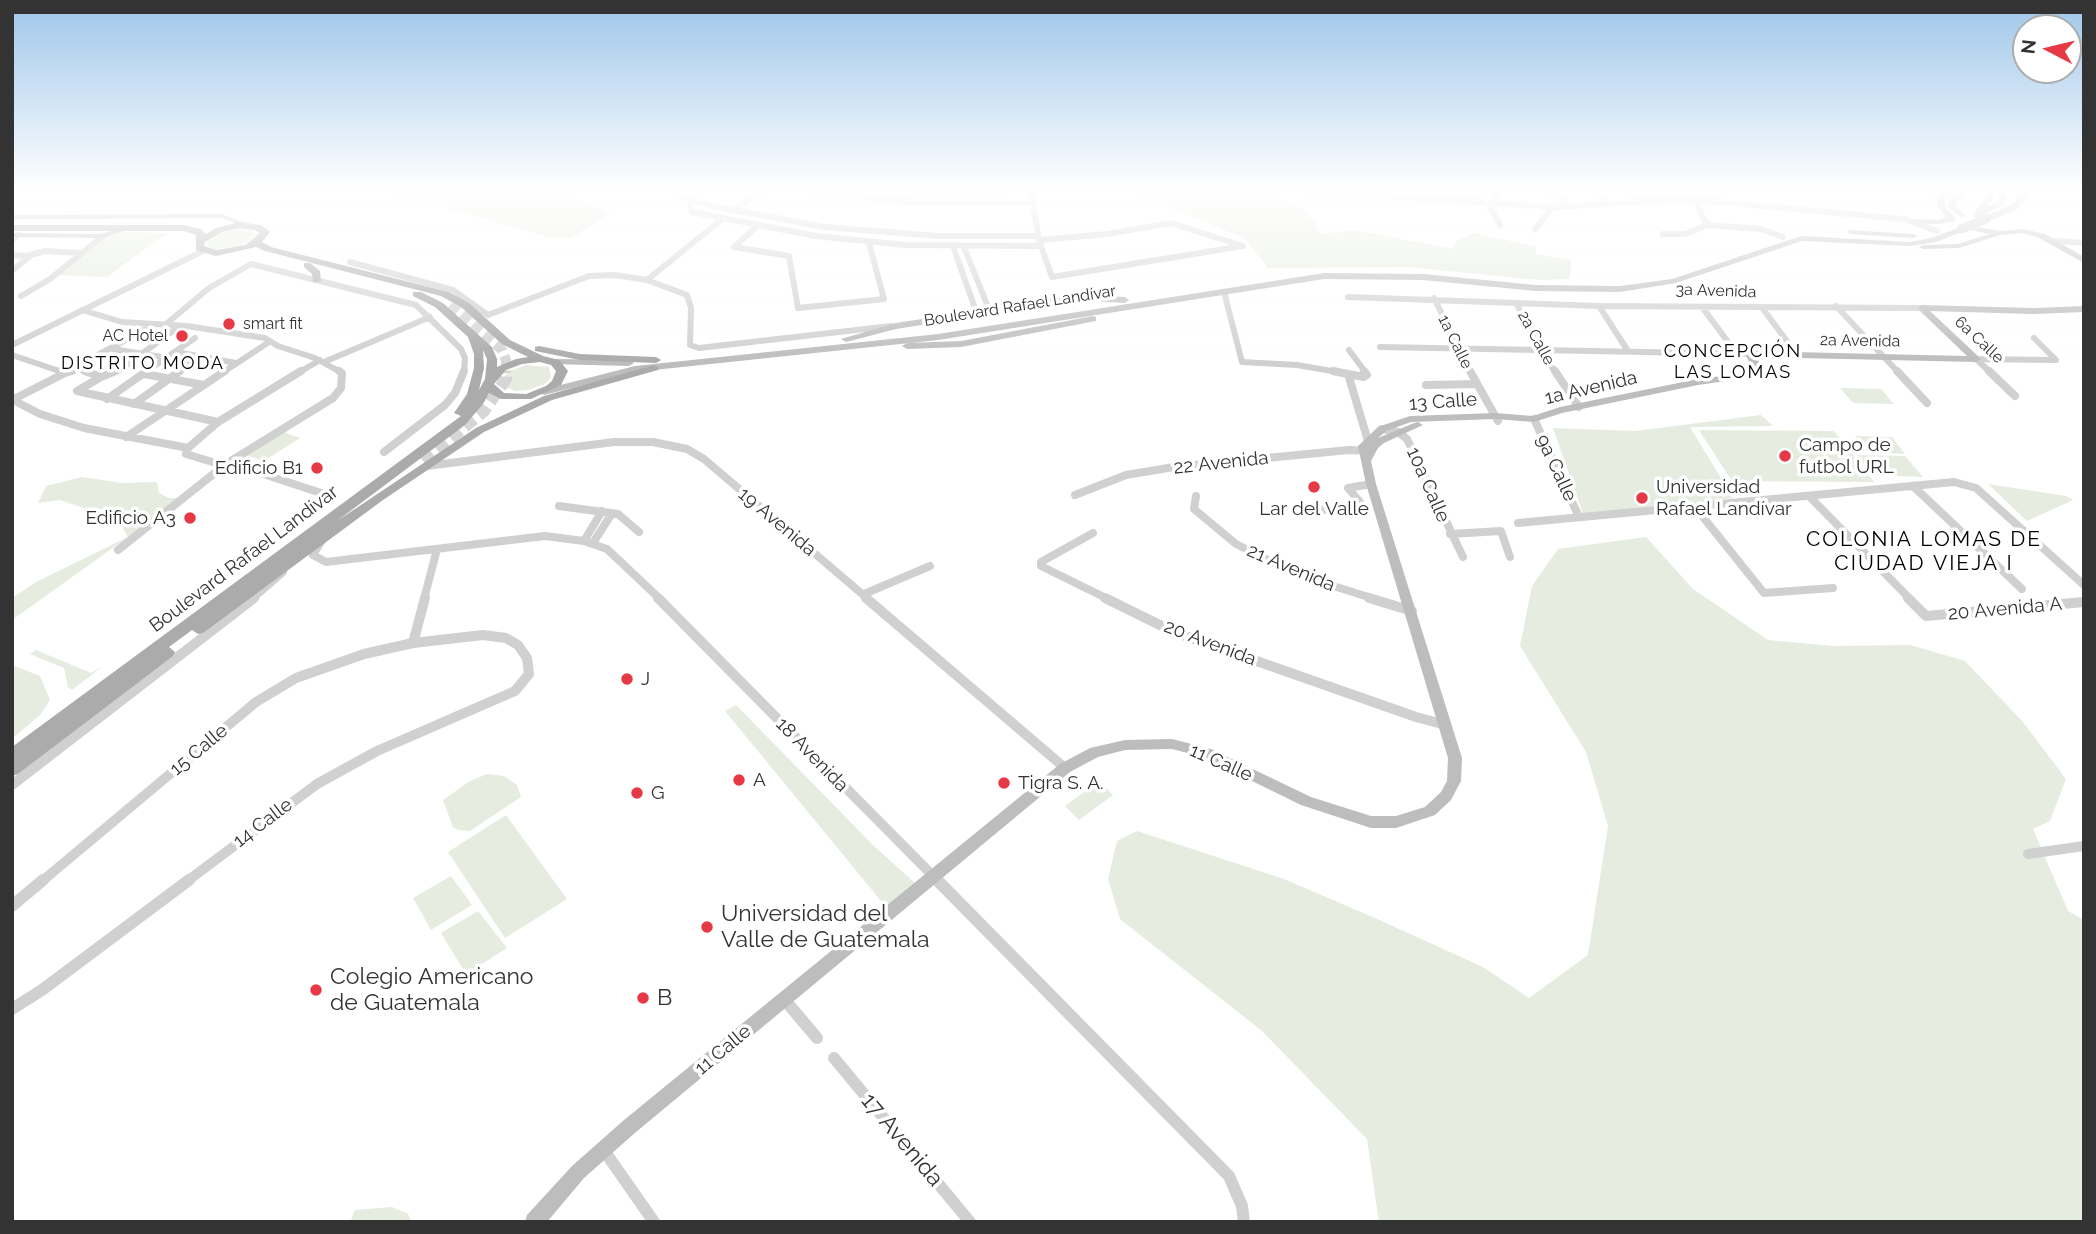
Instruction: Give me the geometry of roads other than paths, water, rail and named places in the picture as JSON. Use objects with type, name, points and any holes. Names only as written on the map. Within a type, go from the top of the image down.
[{"type":"main road","points":[[214,249],[261,253],[411,292],[432,300],[488,349],[492,359],[491,390],[501,396],[517,398],[540,393]]},
{"type":"main road","points":[[231,252],[240,249]]},
{"type":"main road","points":[[267,249],[419,287],[444,290],[510,344],[540,354],[655,364]]},
{"type":"main road","name":"Boulevard Rafael Landívar","points":[[555,362],[655,364],[787,354],[938,337],[1280,275],[1339,271],[1416,272],[1542,283],[1637,282],[1676,274],[1749,249]]},
{"type":"main road","name":"Boulevard Rafael Landívar","points":[[1128,303],[1304,279],[1354,275],[1423,277],[1544,288],[1628,289],[1673,281],[1769,249]]},
{"type":"main road","points":[[2067,249],[2084,261]]},
{"type":"main road","points":[[327,265],[350,262]]},
{"type":"main road","points":[[307,265],[317,272],[317,280]]},
{"type":"main road","points":[[419,287],[451,304]]},
{"type":"main road","points":[[846,340],[896,326],[1083,298],[1128,303]]},
{"type":"main road","points":[[405,301],[432,300]]},
{"type":"main road","points":[[1049,303],[1063,304],[1073,312],[1076,319],[1069,326]]},
{"type":"main road","points":[[787,354],[817,354],[885,346],[943,346],[1069,326],[1128,303]]},
{"type":"main road","name":"3a Avenida","points":[[1922,308],[2033,311],[2084,309]]},
{"type":"main road","name":"6a Calle","points":[[1922,308],[1976,359]]},
{"type":"main road","name":"Boulevard Rafael Landívar","points":[[540,393],[655,364],[1073,312]]},
{"type":"main road","points":[[453,447],[488,419],[540,393],[561,377],[562,371],[555,362],[516,340],[488,315]]},
{"type":"main road","points":[[438,438],[461,412],[476,384],[480,361],[472,334]]},
{"type":"main road","points":[[490,382],[511,364],[540,354]]},
{"type":"main road","name":"2a Avenida","points":[[1750,354],[1976,359]]},
{"type":"main road","name":"1a Avenida","points":[[1534,419],[1698,382],[1758,374],[1760,371],[1750,354]]},
{"type":"main road","points":[[453,447],[538,401],[655,364]]},
{"type":"main road","name":"Boulevard Rafael Landívar","points":[[12,757],[470,414],[490,382]]},
{"type":"main road","name":"13 Calle","points":[[1367,452],[1382,429],[1410,419],[1534,419]]},
{"type":"main road","name":"13 Calle","points":[[1367,452],[1380,441],[1398,432],[1433,423],[1500,419]]},
{"type":"main road","name":"Boulevard Rafael Landívar","points":[[12,770],[425,463],[453,447]]},
{"type":"main road","name":"11 Calle","points":[[534,1222],[559,1191],[603,1149],[784,999],[1065,768],[1108,747],[1156,743],[1172,744],[1206,753],[1295,796],[1371,822],[1396,822],[1430,811],[1446,796],[1454,781],[1456,769],[1446,724],[1371,484],[1367,452]]},
{"type":"street","points":[[21,296],[46,282],[86,249]]},
{"type":"street","points":[[12,345],[196,249]]},
{"type":"street","points":[[643,279],[675,259],[685,249]]},
{"type":"street","points":[[744,249],[789,256],[798,308],[884,299],[870,249]]},
{"type":"street","points":[[954,249],[977,314]]},
{"type":"street","points":[[965,249],[990,312]]},
{"type":"street","points":[[1042,249],[1052,277],[1239,249]]},
{"type":"street","points":[[12,271],[31,255],[41,251],[80,253]]},
{"type":"street","points":[[12,255],[31,255]]},
{"type":"street","points":[[350,262],[458,292],[488,315],[589,276],[615,275],[643,279],[687,295],[691,308],[690,345],[699,348],[896,326]]},
{"type":"street","points":[[164,327],[209,288],[251,264],[416,305],[461,348],[466,363],[464,375],[455,393],[444,405],[384,452]]},
{"type":"street","points":[[963,276],[975,274]]},
{"type":"street","points":[[1224,292],[1242,362],[1297,365],[1364,377],[1367,375],[1349,350]]},
{"type":"street","points":[[970,295],[983,293]]},
{"type":"street","name":"3a Avenida","points":[[1348,297],[1600,306],[1922,308]]},
{"type":"street","name":"1a Calle","points":[[1434,298],[1455,347],[1500,419]]},
{"type":"street","name":"2a Calle","points":[[1516,303],[1539,348],[1579,407]]},
{"type":"street","points":[[1600,306],[1628,351]]},
{"type":"street","points":[[1836,306],[1927,403]]},
{"type":"street","points":[[1702,307],[1737,354]]},
{"type":"street","points":[[1763,309],[1798,356]]},
{"type":"street","points":[[82,310],[122,322],[201,334]]},
{"type":"street","points":[[321,493],[236,465],[187,454],[188,448],[218,422],[322,361],[430,317]]},
{"type":"street","points":[[13,400],[78,369],[151,326]]},
{"type":"street","points":[[118,550],[226,464],[337,394],[342,383],[342,373],[322,361],[269,342],[164,327]]},
{"type":"street","points":[[174,330],[120,370],[77,391],[218,422]]},
{"type":"street","points":[[107,399],[201,334]]},
{"type":"street","name":"2a Avenida","points":[[1976,359],[2056,360],[2034,338]]},
{"type":"street","points":[[126,437],[269,342]]},
{"type":"street","name":"2a Avenida","points":[[1380,347],[1750,354]]},
{"type":"street","points":[[113,349],[168,358]]},
{"type":"street","points":[[176,352],[236,363]]},
{"type":"street","points":[[12,355],[65,373]]},
{"type":"street","points":[[134,404],[201,356]]},
{"type":"street","name":"6a Calle","points":[[1976,359],[2015,396]]},
{"type":"street","points":[[78,369],[102,377]]},
{"type":"street","points":[[120,370],[204,385]]},
{"type":"street","name":"11 Calle","points":[[1348,374],[1367,452]]},
{"type":"street","points":[[1426,385],[1476,384]]},
{"type":"street","points":[[13,400],[40,414],[84,428],[188,448]]},
{"type":"street","name":"9a Calle","points":[[1534,419],[1579,517]]},
{"type":"street","name":"10a Calle","points":[[1382,429],[1398,432],[1407,439],[1463,557]]},
{"type":"street","name":"19 Avenida","points":[[425,463],[614,442],[679,445],[696,453],[1065,768]]},
{"type":"street","name":"22 Avenida","points":[[1075,495],[1126,475],[1174,467],[1349,450],[1367,452]]},
{"type":"street","points":[[1518,523],[1954,482],[1976,488],[2084,585]]},
{"type":"street","points":[[1297,513],[1357,506],[1360,502],[1348,488],[1371,484]]},
{"type":"street","points":[[1913,486],[2022,589]]},
{"type":"street","name":"21 Avenida","points":[[1196,496],[1194,509],[1236,544],[1298,575],[1412,611]]},
{"type":"street","name":"20 Avenida A","points":[[1809,496],[1926,616],[2084,602]]},
{"type":"street","points":[[559,506],[607,512],[627,520],[639,532]]},
{"type":"street","points":[[1695,507],[1764,593],[1833,588]]},
{"type":"street","points":[[589,542],[607,512]]},
{"type":"street","points":[[1450,534],[1501,531],[1510,557]]},
{"type":"street","name":"20 Avenida","points":[[1094,533],[1041,562],[1041,566],[1174,632],[1416,717],[1446,724]]},
{"type":"street","name":"18 Avenida","points":[[324,537],[313,554],[316,559],[326,562],[531,537],[558,537],[589,542],[619,558],[1229,1176],[1244,1222]]},
{"type":"street","points":[[413,643],[437,549]]},
{"type":"street","points":[[12,785],[234,615],[282,573],[287,565]]},
{"type":"street","points":[[864,594],[930,566]]},
{"type":"street","name":"15 Calle","points":[[12,906],[275,689],[318,668],[346,658],[413,643],[496,635],[518,645],[527,658],[530,670]]},
{"type":"street","name":"14 Calle","points":[[12,1009],[42,990],[317,784],[377,751],[500,699],[522,685],[530,670]]},
{"type":"street","points":[[2028,854],[2084,846]]},
{"type":"street","points":[[784,999],[817,1038]]},
{"type":"street","name":"17 Avenida","points":[[834,1058],[970,1222]]},
{"type":"street","points":[[603,1149],[654,1222]]},
{"type":"tunnel","points":[[423,461],[484,411],[506,379],[506,360],[502,350],[451,304]]},
{"type":"place","name":"smart fit","points":[[229,324]]},
{"type":"place","name":"AC Hotel","points":[[182,336]]},
{"type":"place","name":"Campo de futbol URL","points":[[1785,456]]},
{"type":"place","name":"Edificio B1","points":[[317,468]]},
{"type":"place","name":"Lar del Valle","points":[[1314,487]]},
{"type":"place","name":"Universidad Rafael Landívar","points":[[1642,498]]},
{"type":"place","name":"Edificio A3","points":[[190,518]]},
{"type":"place","name":"J","points":[[627,679]]},
{"type":"place","name":"A","points":[[739,780]]},
{"type":"place","name":"Tigra S. A.","points":[[1004,783]]},
{"type":"place","name":"G","points":[[637,793]]},
{"type":"place","name":"Universidad del Valle de Guatemala","points":[[707,927]]},
{"type":"place","name":"Colegio Americano de Guatemala","points":[[316,990]]},
{"type":"place","name":"B","points":[[643,998]]},
{"type":"district","name":"CONCEPCIÓN LAS LOMAS","points":[[1733,362]]},
{"type":"district","name":"DISTRITO MODA","points":[[143,364]]},
{"type":"district","name":"COLONIA LOMAS DE CIUDAD VIEJA I","points":[[1924,552]]}]
